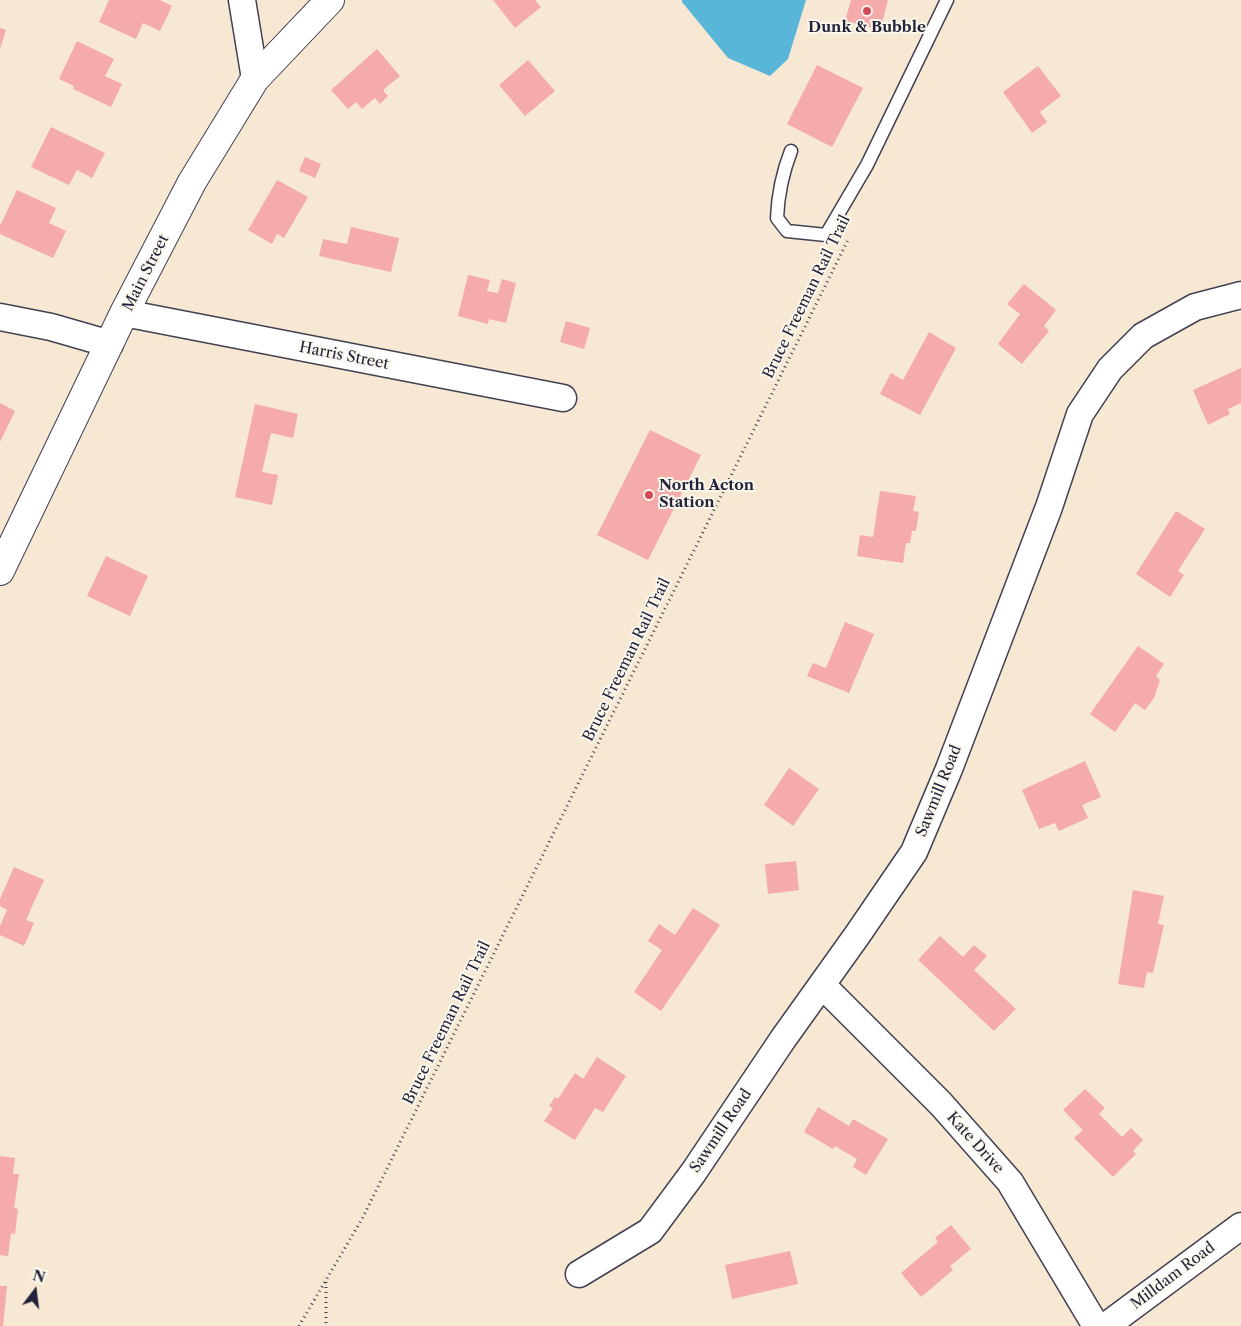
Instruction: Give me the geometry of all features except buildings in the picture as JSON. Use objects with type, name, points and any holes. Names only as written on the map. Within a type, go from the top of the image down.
[{"type":"main road","name":"Main Street","points":[[0,571],[124,313],[192,182],[255,79],[330,0]]},
{"type":"street","points":[[242,0],[255,79]]},
{"type":"street","name":"Sawmill Road","points":[[578,1274],[650,1230],[693,1173],[783,1039],[914,852],[953,760],[1049,508],[1080,414],[1110,369],[1143,336],[1195,307],[1241,295]]},
{"type":"street","name":"Harris Street","points":[[124,313],[563,398]]},
{"type":"street","points":[[0,318],[52,328],[110,344]]},
{"type":"street","name":"Kate Drive","points":[[822,985],[940,1104],[1010,1182],[1096,1326]]},
{"type":"street","name":"Milldam Road","points":[[1106,1326],[1241,1226]]},
{"type":"lane","points":[[791,152],[778,195],[777,218],[787,231],[826,235],[867,164],[947,0]]},
{"type":"path","name":"Bruce Freeman Rail Trail","points":[[299,1326],[362,1220],[852,232]]},
{"type":"path","points":[[326,1281],[326,1326]]},
{"type":"water","points":[[682,0],[806,0],[788,59],[770,76],[728,58]]},
{"type":"place","name":"Dunk & Bubble","points":[[867,11]]},
{"type":"place","name":"North Acton Station","points":[[649,495]]}]
